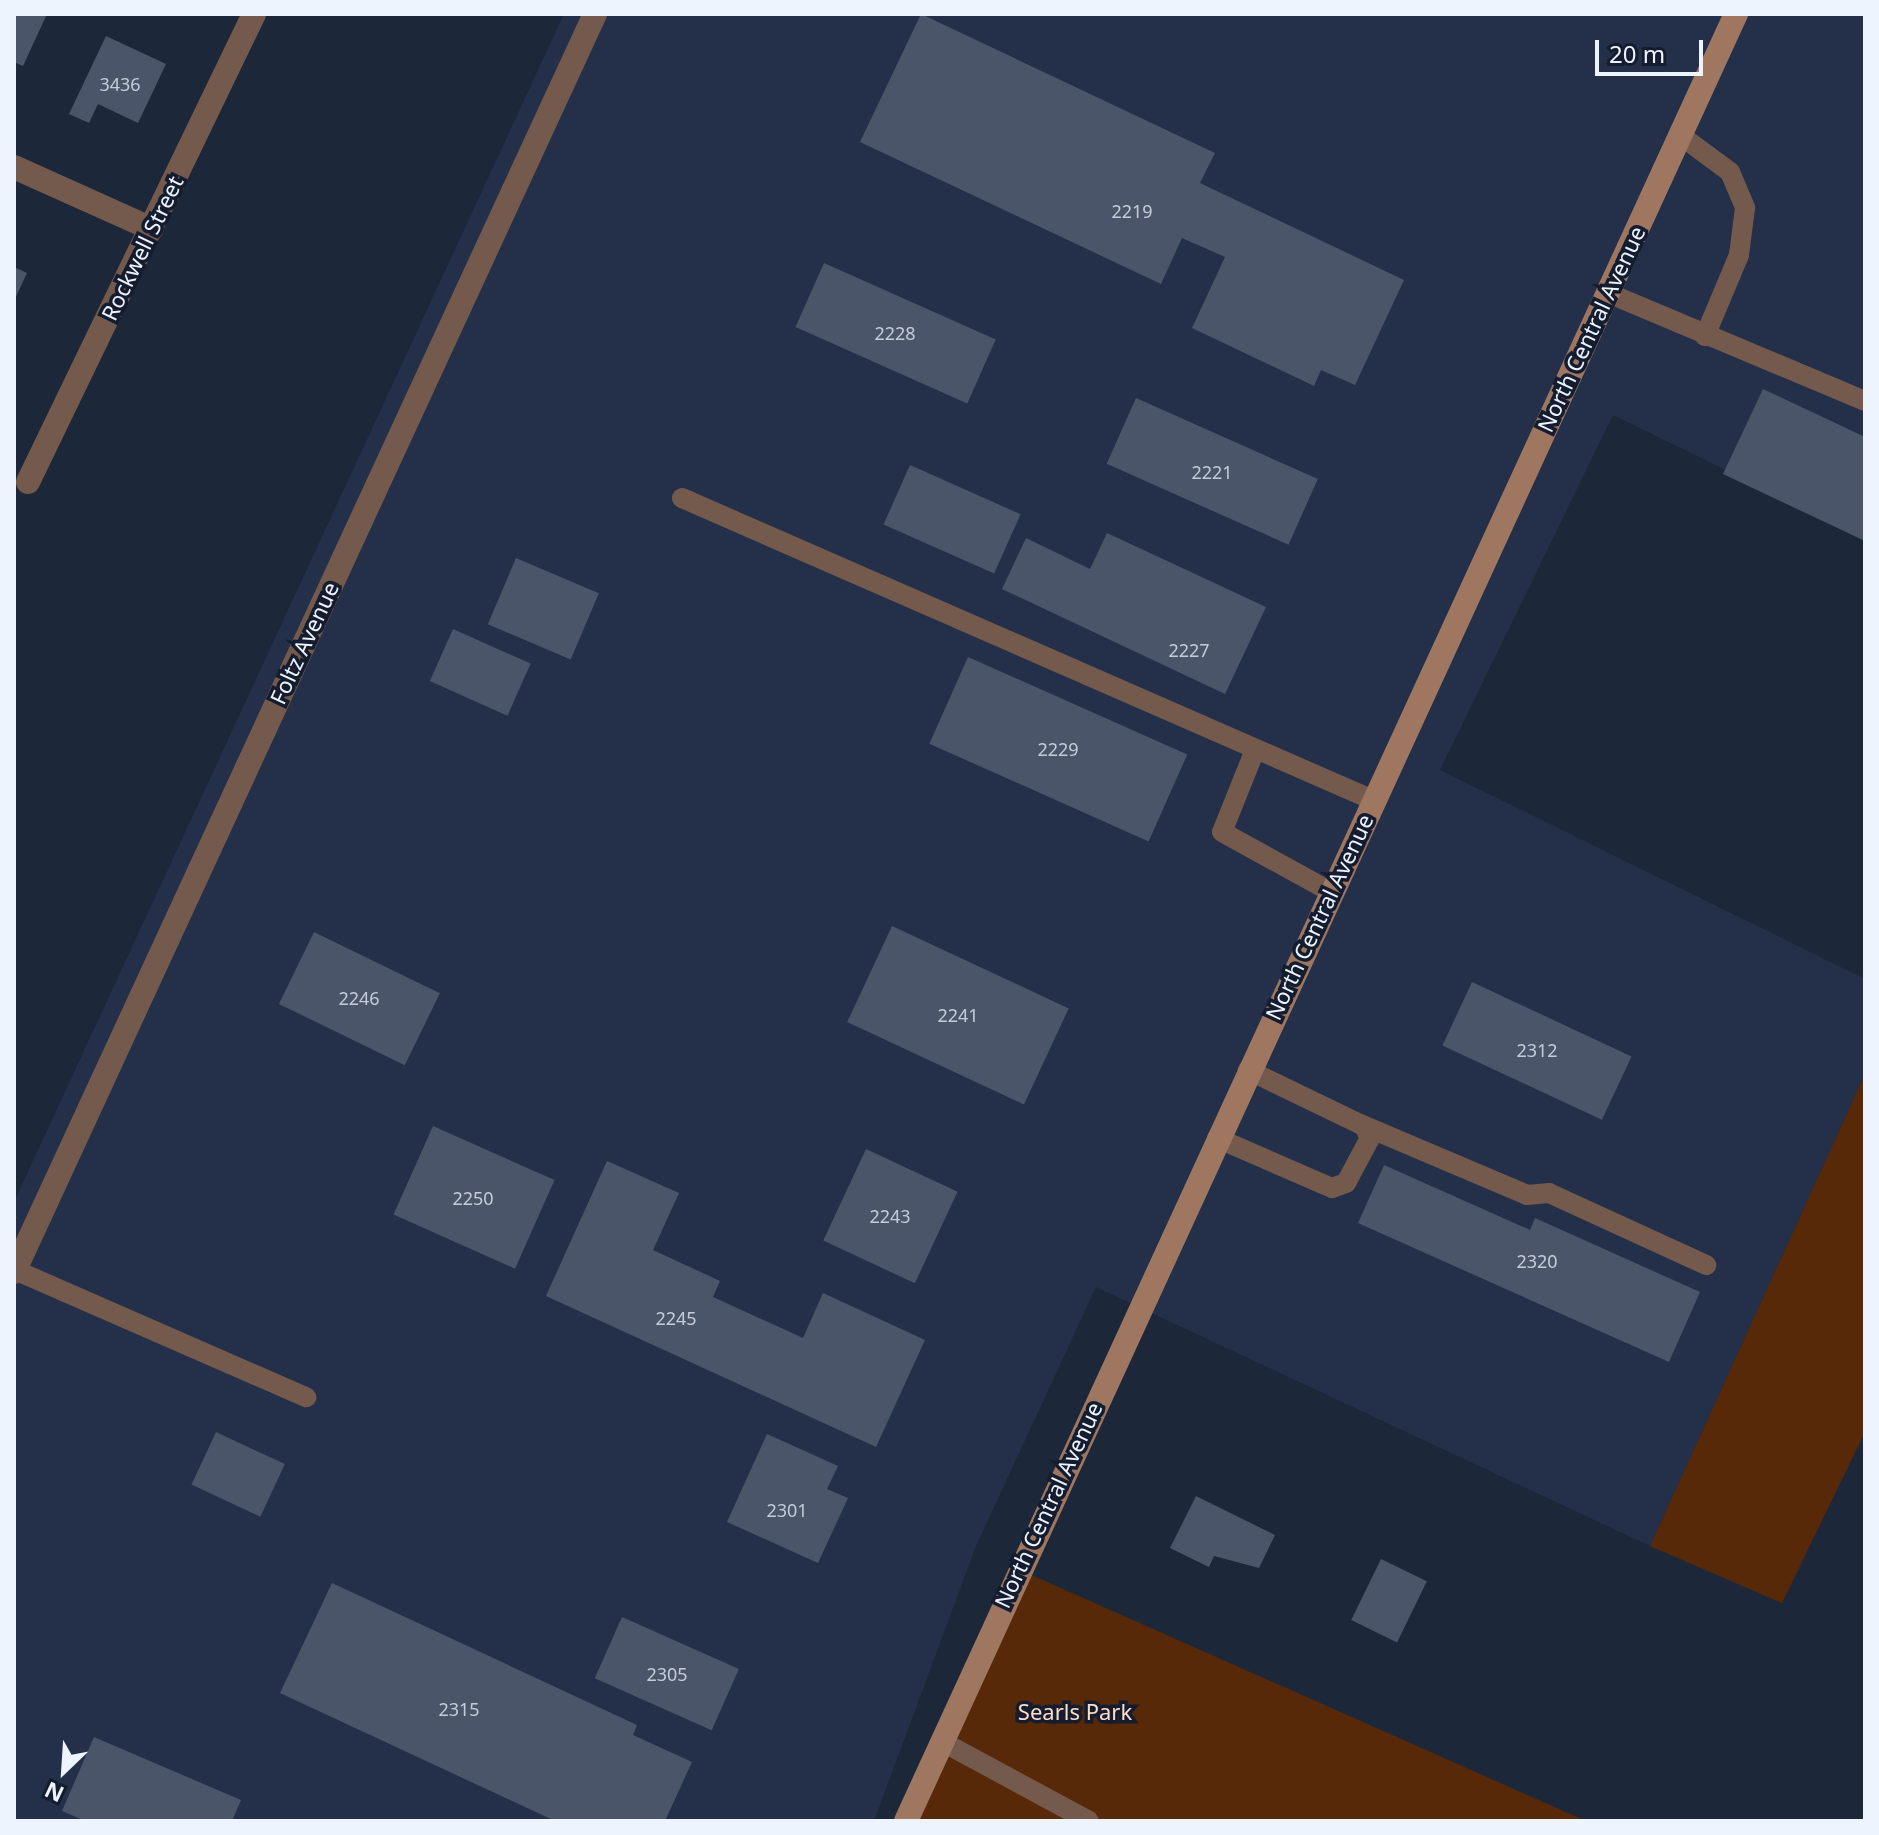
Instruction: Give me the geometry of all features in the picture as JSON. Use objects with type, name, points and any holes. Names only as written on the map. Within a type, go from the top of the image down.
[{"type":"main road","name":"North Central Avenue","points":[[906,1821],[1248,1070],[1736,14]]},
{"type":"street","name":"Rockwell Street","points":[[28,482],[254,14]]},
{"type":"street","name":"Foltz Avenue","points":[[14,1271],[595,14]]},
{"type":"street","points":[[14,167],[152,229]]},
{"type":"lane","points":[[1680,135],[1730,172],[1745,208],[1739,255],[1705,336]]},
{"type":"lane","points":[[1608,293],[1865,401]]},
{"type":"lane","points":[[682,498],[1373,800]]},
{"type":"lane","points":[[1255,750],[1222,832],[1331,892]]},
{"type":"lane","points":[[1248,1070],[1360,1124],[1527,1195],[1549,1193],[1706,1265]]},
{"type":"lane","points":[[1217,1138],[1332,1188],[1346,1183],[1370,1138],[1360,1124]]},
{"type":"lane","points":[[14,1271],[306,1397]]},
{"type":"lane","points":[[941,1741],[1089,1821]]},
{"type":"shaded area","points":[[564,14],[1865,14],[1865,538],[1613,415],[1440,770],[1865,979],[1865,1074],[1650,1546],[1096,1287],[976,1546],[874,1821],[14,1821],[14,1202]]},
{"type":"green space","points":[[1865,1074],[1865,1432],[1782,1603],[1650,1546]]},
{"type":"green space","name":"Searls Park","points":[[1018,1569],[1586,1821],[906,1821]]},
{"type":"building","points":[[14,14],[47,14],[23,66],[14,62]]},
{"type":"building","points":[[921,14],[1215,153],[1200,183],[1404,280],[1355,385],[1321,370],[1314,386],[1192,328],[1225,257],[1182,238],[1161,284],[860,142]]},
{"type":"building","points":[[106,36],[166,64],[138,123],[98,104],[89,123],[69,114]]},
{"type":"building","points":[[824,263],[996,339],[967,403],[796,327]]},
{"type":"building","points":[[14,267],[27,273],[14,301]]},
{"type":"building","points":[[1763,389],[1865,437],[1865,541],[1723,474]]},
{"type":"building","points":[[1136,398],[1318,479],[1289,545],[1107,464]]},
{"type":"building","points":[[910,465],[1021,514],[994,574],[884,524]]},
{"type":"building","points":[[1107,533],[1266,607],[1225,694],[1002,589],[1026,538],[1090,569]]},
{"type":"building","points":[[516,558],[599,593],[571,659],[488,624]]},
{"type":"building","points":[[453,629],[531,664],[507,716],[430,681]]},
{"type":"building","points":[[968,657],[1187,755],[1149,841],[929,744]]},
{"type":"building","points":[[892,926],[1069,1008],[1024,1104],[847,1022]]},
{"type":"building","points":[[314,932],[440,993],[405,1065],[279,1004]]},
{"type":"building","points":[[1472,982],[1632,1056],[1602,1120],[1442,1045]]},
{"type":"building","points":[[433,1126],[555,1180],[515,1269],[394,1215]]},
{"type":"building","points":[[866,1149],[958,1192],[915,1283],[823,1241]]},
{"type":"building","points":[[607,1161],[679,1193],[653,1250],[720,1281],[713,1297],[803,1338],[823,1293],[925,1340],[876,1447],[546,1296]]},
{"type":"building","points":[[1384,1165],[1530,1230],[1535,1218],[1700,1292],[1669,1362],[1358,1223]]},
{"type":"building","points":[[216,1432],[285,1464],[260,1517],[191,1485]]},
{"type":"building","points":[[767,1434],[838,1466],[827,1489],[848,1498],[818,1563],[727,1522]]},
{"type":"building","points":[[1196,1496],[1275,1535],[1259,1568],[1214,1556],[1209,1567],[1170,1548]]},
{"type":"building","points":[[1381,1559],[1427,1581],[1397,1642],[1351,1620]]},
{"type":"building","points":[[332,1583],[637,1725],[633,1735],[692,1762],[665,1821],[555,1821],[280,1693]]},
{"type":"building","points":[[622,1617],[739,1669],[712,1730],[595,1678]]},
{"type":"building","points":[[94,1737],[241,1800],[232,1821],[85,1821],[62,1811]]}]
